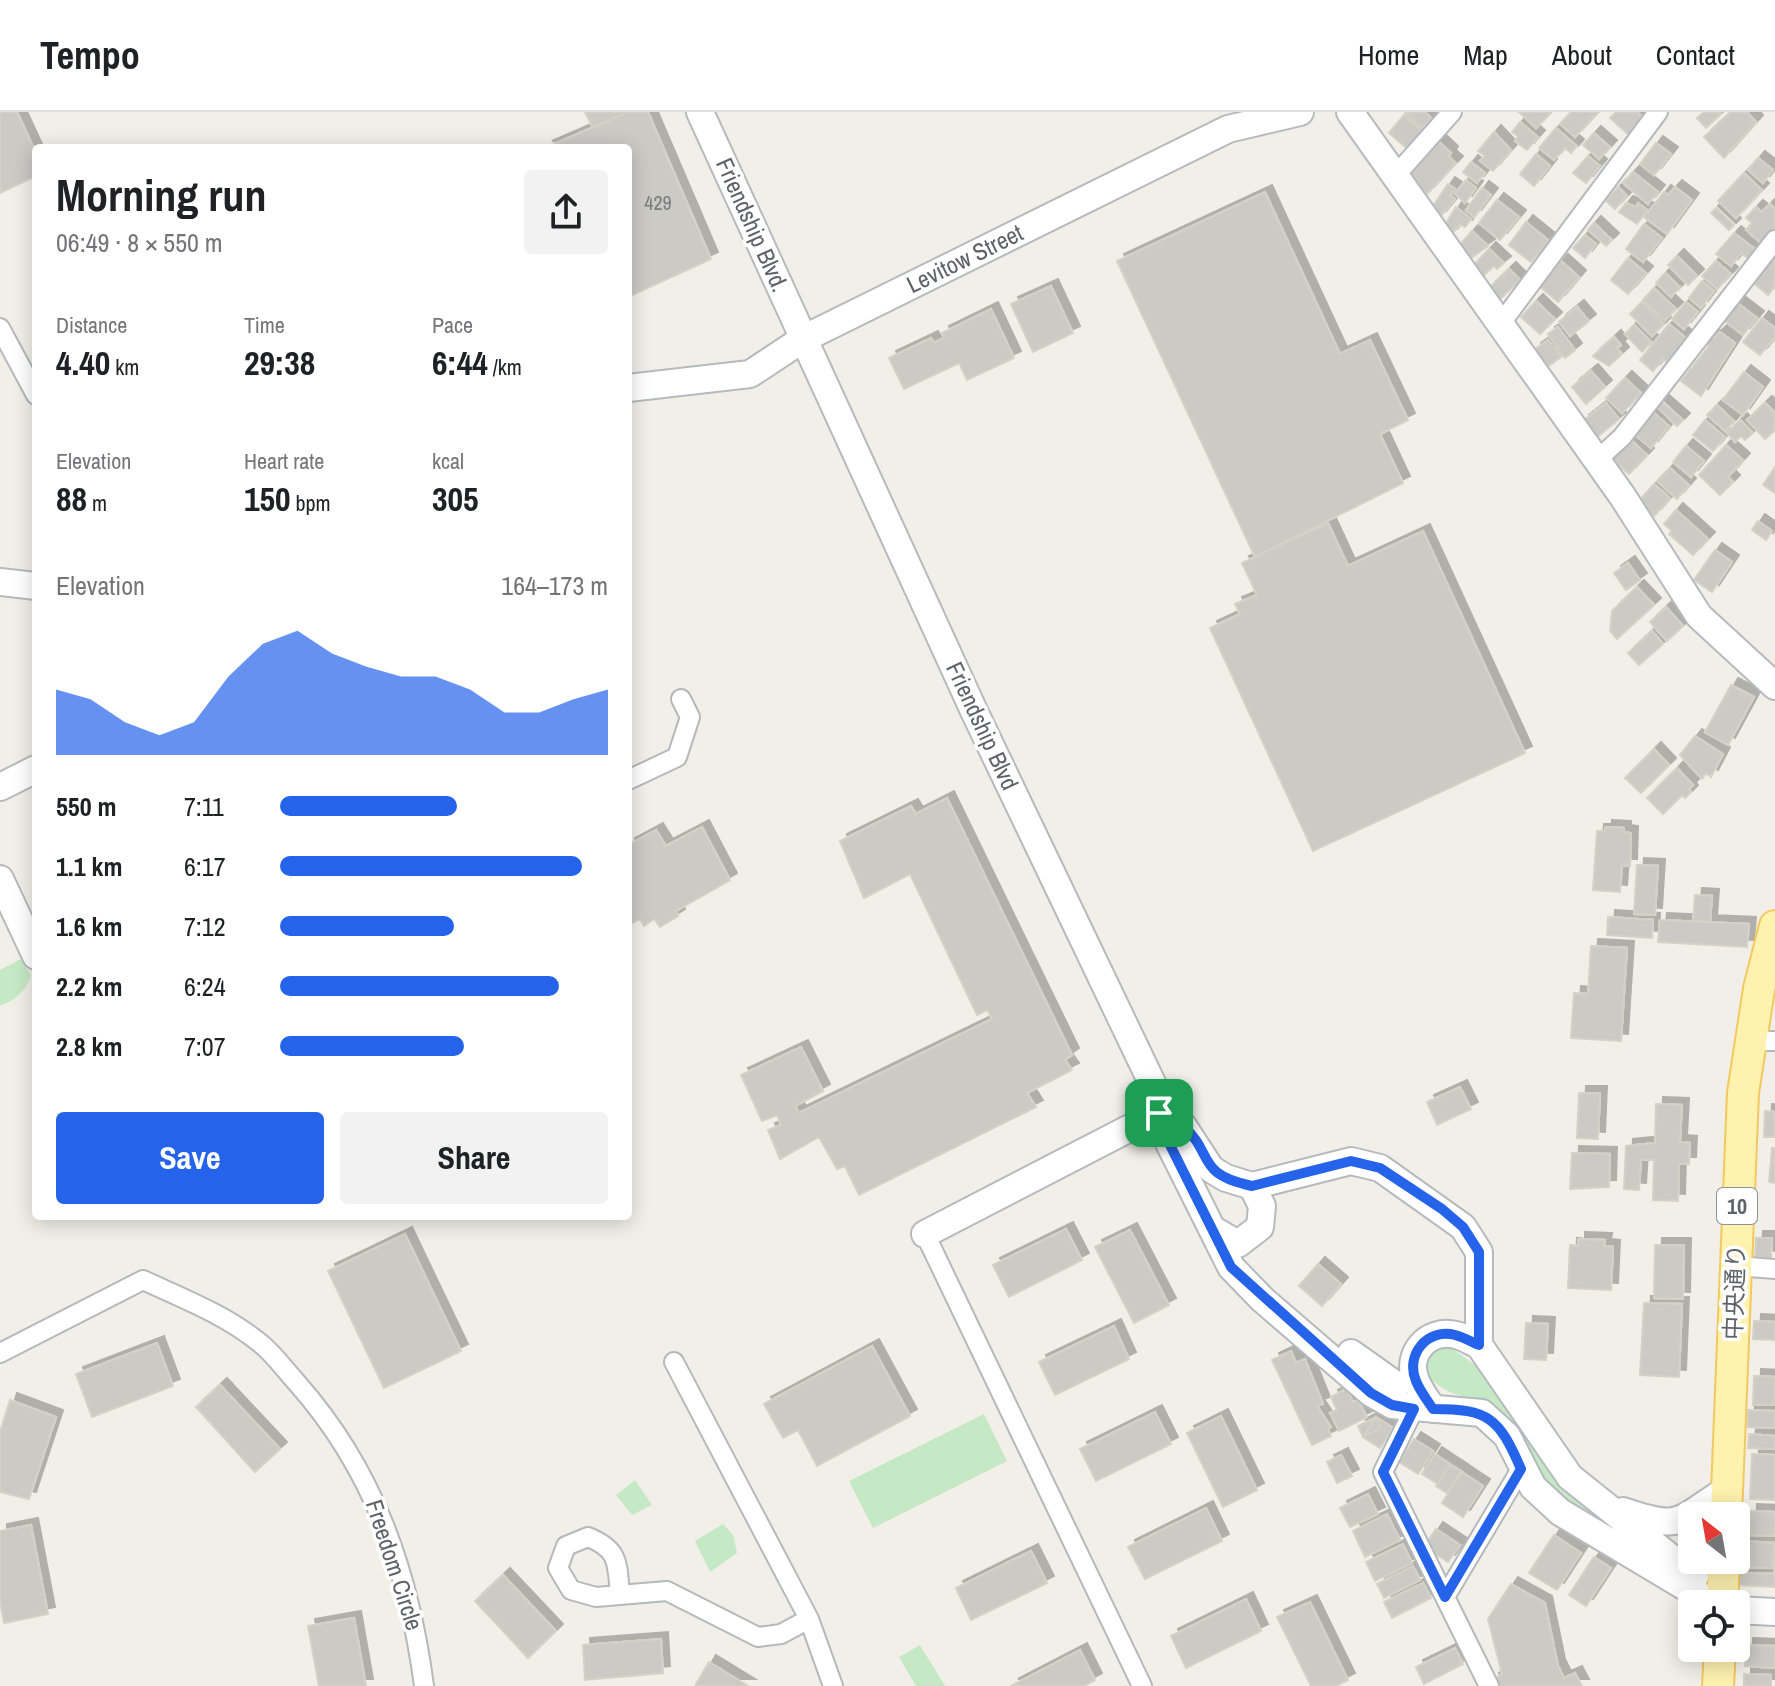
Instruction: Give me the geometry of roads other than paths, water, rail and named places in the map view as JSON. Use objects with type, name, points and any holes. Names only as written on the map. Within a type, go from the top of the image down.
[{"type":"main road","name":"中央通り","points":[[1727,1502],[1738,1174],[1762,1041],[1775,926]]},
{"type":"main road","points":[[1718,1686],[1719,1662]]},
{"type":"street","name":"Friendship Blvd.","points":[[700,112],[803,339]]},
{"type":"street","points":[[1228,129],[1255,112]]},
{"type":"street","name":"Levitow Street","points":[[632,388],[750,374],[803,339],[1228,129],[1300,112]]},
{"type":"street","points":[[1350,112],[1597,460],[1699,616],[1775,686]]},
{"type":"street","points":[[1395,176],[1452,112]]},
{"type":"street","points":[[1499,326],[1658,112]]},
{"type":"street","points":[[1597,460],[1622,437],[1775,240]]},
{"type":"street","points":[[0,328],[32,388]]},
{"type":"street","name":"Friendship Blvd","points":[[803,339],[967,697],[1154,1087],[1164,1133],[1220,1235],[1231,1267],[1262,1299],[1371,1393],[1392,1405],[1424,1409]]},
{"type":"street","points":[[0,582],[32,586]]},
{"type":"street","points":[[632,778],[677,757],[690,717],[681,699]]},
{"type":"street","points":[[0,787],[32,771]]},
{"type":"street","points":[[0,879],[32,947]]},
{"type":"street","points":[[1142,1686],[925,1234],[1159,1113],[1183,1126],[1211,1169],[1226,1178],[1252,1186],[1351,1161],[1380,1168],[1442,1209],[1463,1227],[1479,1252],[1479,1345]]},
{"type":"street","points":[[1220,1235],[1238,1244],[1260,1227],[1262,1206],[1252,1186]]},
{"type":"street","points":[[1220,1235],[1241,1259],[1369,1368],[1396,1385]]},
{"type":"street","points":[[1736,1266],[1775,1269]]},
{"type":"street","name":"Freedom Circle","points":[[0,1353],[143,1280],[202,1305],[263,1345],[321,1411],[375,1499],[415,1616],[424,1686]]},
{"type":"street","points":[[1424,1409],[1412,1363],[1417,1347],[1432,1336],[1453,1334],[1479,1345],[1570,1477],[1691,1573],[1706,1590]]},
{"type":"street","points":[[674,1362],[809,1619],[833,1686]]},
{"type":"street","points":[[1424,1409],[1482,1413],[1507,1436],[1521,1469],[1533,1487],[1560,1512],[1694,1590]]},
{"type":"street","points":[[1424,1409],[1383,1472],[1489,1686]]},
{"type":"street","points":[[1445,1597],[1521,1469]]},
{"type":"street","points":[[1601,1504],[1657,1523],[1678,1522]]},
{"type":"street","points":[[620,1595],[667,1591],[758,1637],[781,1634],[809,1619]]},
{"type":"street","points":[[1750,1611],[1775,1612]]}]
